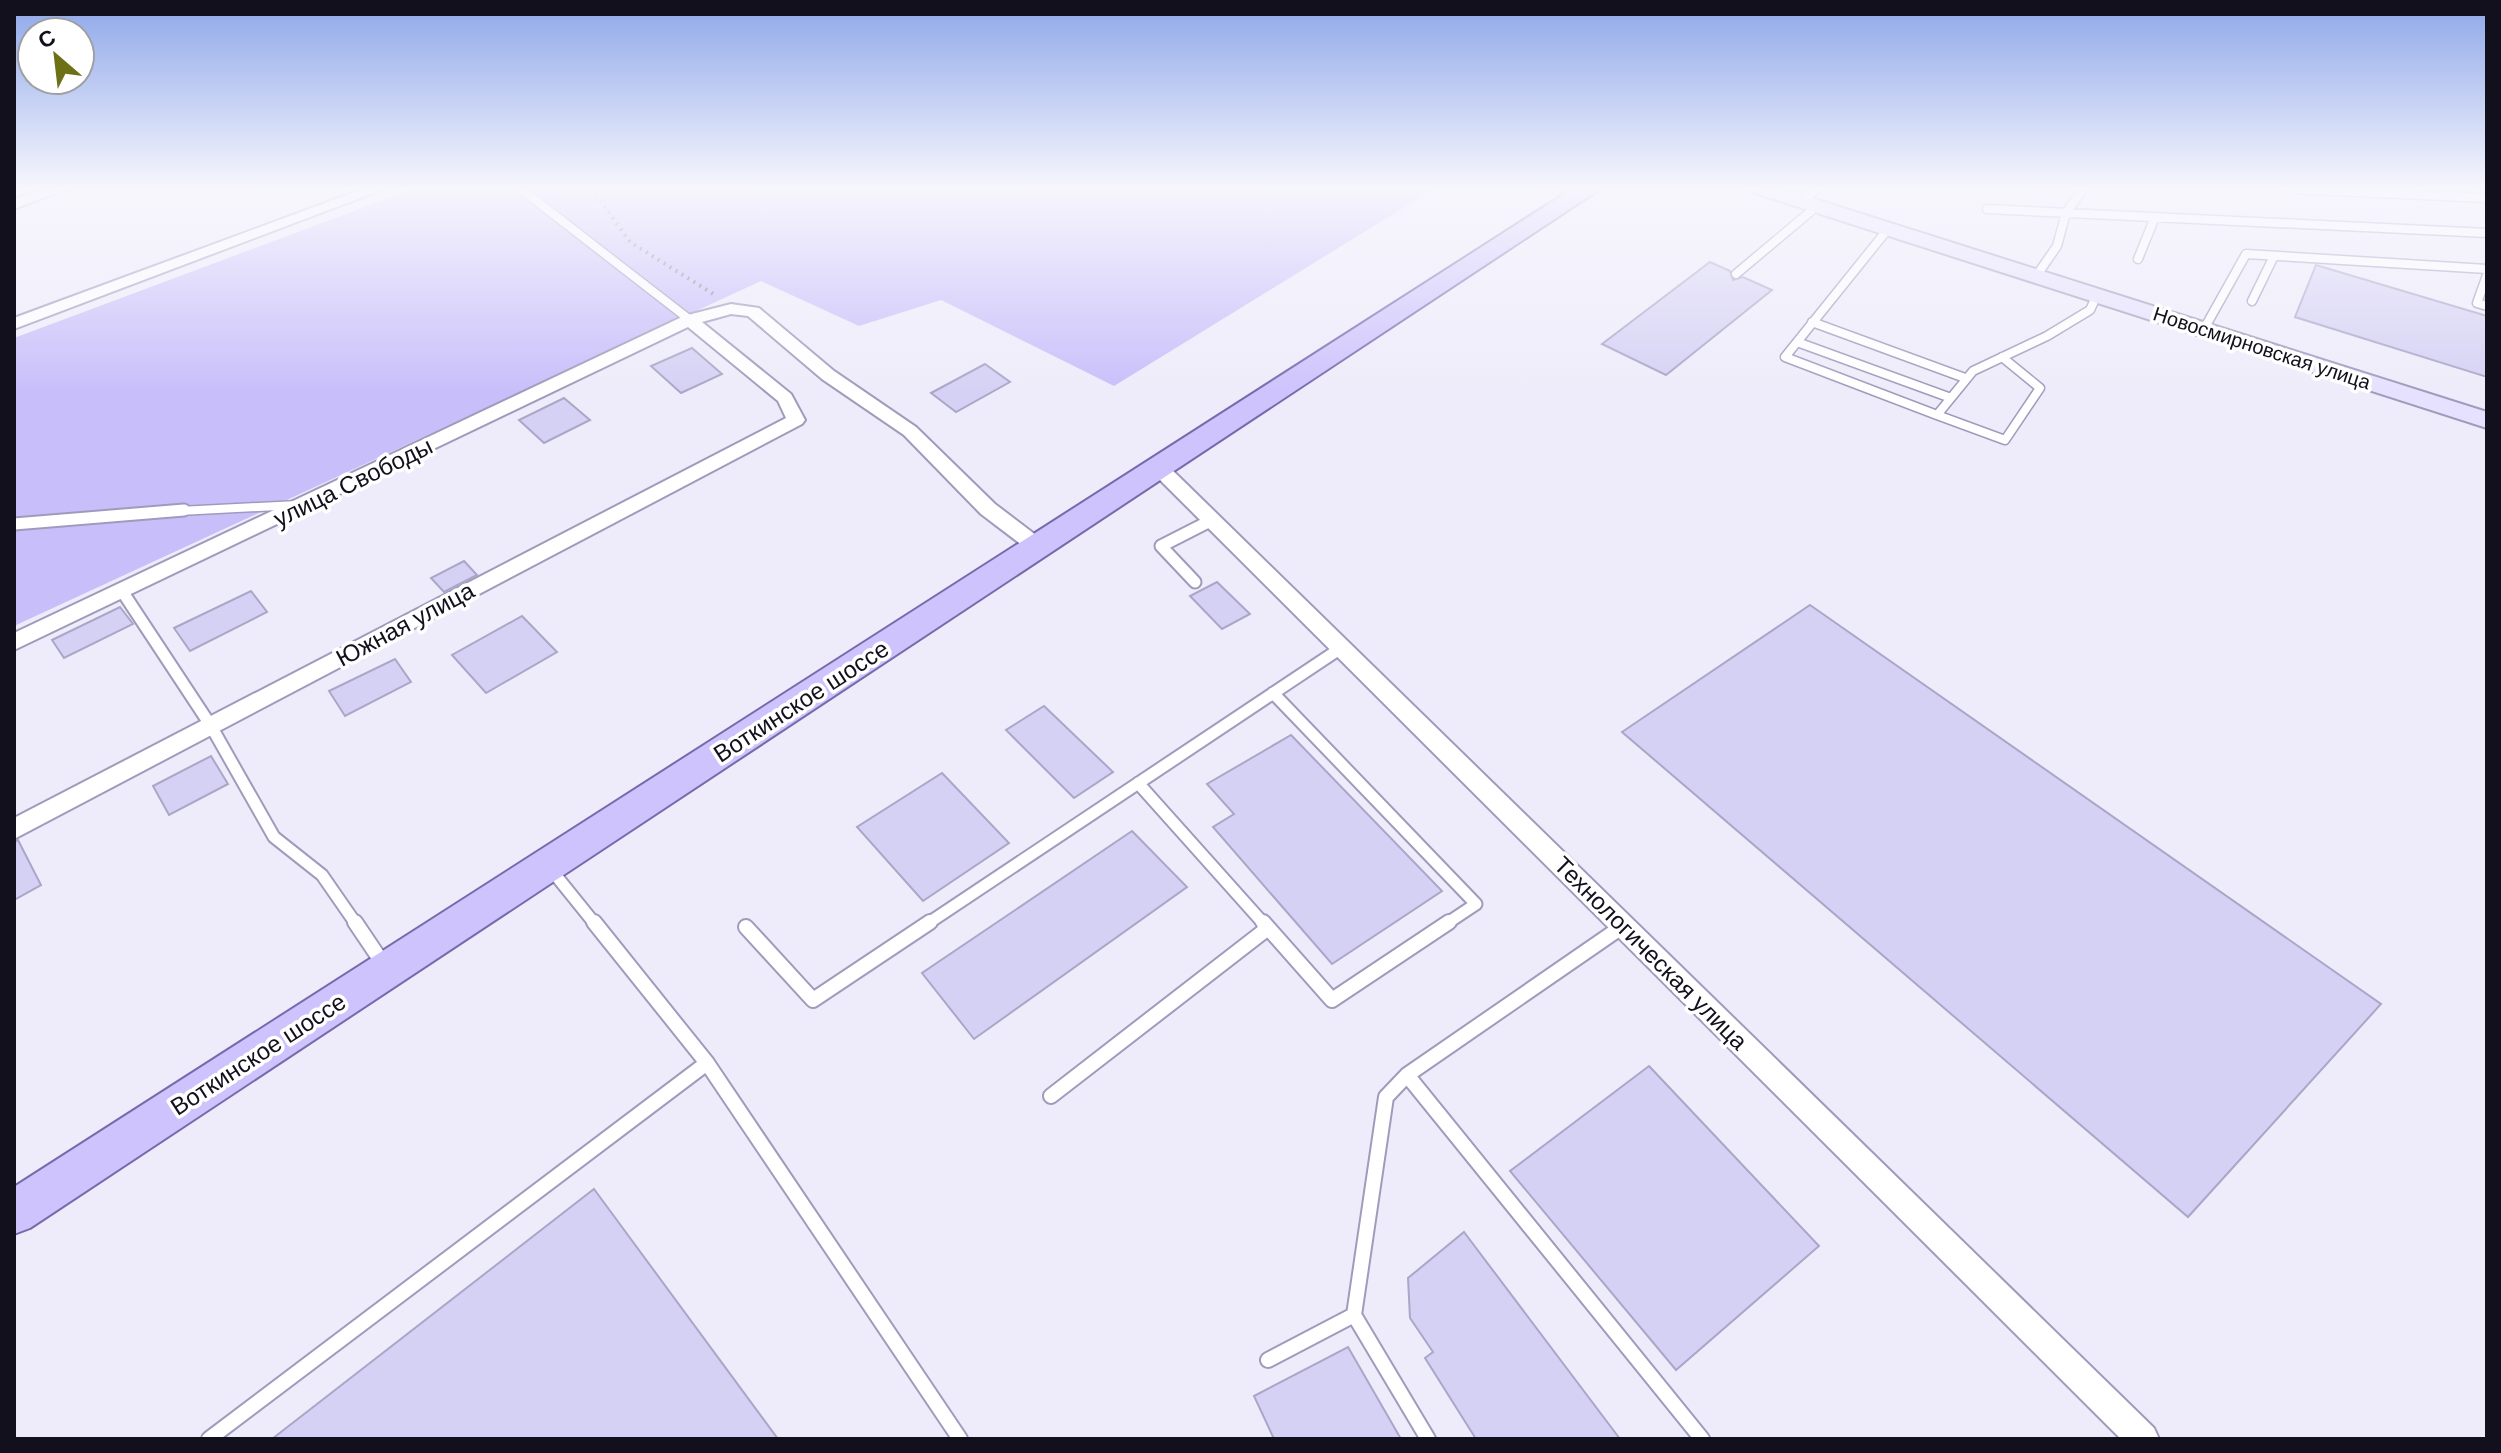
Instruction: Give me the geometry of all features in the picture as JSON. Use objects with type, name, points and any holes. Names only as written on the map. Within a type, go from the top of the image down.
[{"type":"main road","name":"Воткинское шоссе","points":[[14,1212],[1484,257]]},
{"type":"street","points":[[14,324],[195,257]]},
{"type":"street","name":"Новосмирновская улица","points":[[1978,257],[2487,420]]},
{"type":"street","points":[[731,309],[753,312],[828,375],[910,431],[988,509],[1038,547]]},
{"type":"street","name":"улица Свободы","points":[[14,642],[690,320],[731,309]]},
{"type":"street","name":"Южная улица","points":[[14,829],[796,420],[785,398],[690,320]]},
{"type":"street","name":"Технологическая улица","points":[[1159,468],[2143,1439]]},
{"type":"lane","points":[[608,257],[690,320]]},
{"type":"lane","points":[[1736,274],[1753,257]]},
{"type":"lane","points":[[1865,257],[1785,357],[2005,440],[2040,388],[2002,357]]},
{"type":"lane","points":[[2037,275],[2050,257]]},
{"type":"lane","points":[[2204,329],[2244,257]]},
{"type":"lane","points":[[2252,301],[2274,257]]},
{"type":"lane","points":[[2287,257],[2487,269]]},
{"type":"lane","points":[[2487,275],[2477,303],[2487,306]]},
{"type":"lane","points":[[1937,415],[1965,378],[2090,310],[2097,295]]},
{"type":"lane","points":[[1812,322],[1965,378]]},
{"type":"lane","points":[[1797,342],[1951,398]]},
{"type":"lane","points":[[14,524],[213,507],[305,505]]},
{"type":"lane","points":[[1195,582],[1161,546],[1212,520]]},
{"type":"lane","points":[[122,591],[211,726],[274,837],[322,875],[387,970]]},
{"type":"lane","points":[[746,927],[813,1000],[1341,648]]},
{"type":"lane","points":[[1138,783],[1332,1000],[1476,904],[1273,693]]},
{"type":"lane","points":[[548,865],[707,1063],[960,1439]]},
{"type":"lane","points":[[1428,1439],[1354,1315],[1386,1097],[1407,1075],[1623,926]]},
{"type":"lane","points":[[1051,1096],[1268,928]]},
{"type":"lane","points":[[209,1439],[707,1063]]},
{"type":"lane","points":[[1407,1075],[1702,1439]]},
{"type":"lane","points":[[1268,1360],[1354,1315]]},
{"type":"path","points":[[654,257],[712,292],[731,309]]},
{"type":"shaded area","points":[[231,257],[1324,257],[1114,386],[941,300],[859,326],[761,281],[14,626],[14,338]]},
{"type":"building","points":[[1710,262],[1730,271],[1733,280],[1743,277],[1772,290],[1666,375],[1602,344]]},
{"type":"building","points":[[2316,265],[2487,316],[2487,377],[2295,317]]},
{"type":"building","points":[[692,348],[722,374],[681,393],[651,366]]},
{"type":"building","points":[[985,364],[1010,382],[956,412],[931,393]]},
{"type":"building","points":[[564,398],[590,420],[544,443],[519,420]]},
{"type":"building","points":[[464,561],[477,575],[444,592],[431,578]]},
{"type":"building","points":[[1217,582],[1250,614],[1222,629],[1190,596]]},
{"type":"building","points":[[251,591],[267,612],[190,651],[174,628]]},
{"type":"building","points":[[1810,605],[2381,1004],[2188,1217],[1622,732]]},
{"type":"building","points":[[120,607],[133,624],[64,658],[52,640]]},
{"type":"building","points":[[522,616],[557,652],[486,693],[452,655]]},
{"type":"building","points":[[395,659],[411,682],[345,716],[329,691]]},
{"type":"building","points":[[1044,706],[1113,772],[1074,798],[1006,730]]},
{"type":"building","points":[[1291,735],[1442,891],[1332,964],[1213,827],[1234,814],[1207,784]]},
{"type":"building","points":[[211,756],[228,784],[169,815],[153,786]]},
{"type":"building","points":[[942,773],[1009,843],[923,901],[857,827]]},
{"type":"building","points":[[1132,831],[1187,887],[974,1039],[922,973]]},
{"type":"building","points":[[18,840],[41,885],[14,900],[14,842]]},
{"type":"building","points":[[1649,1066],[1819,1246],[1676,1370],[1510,1171]]},
{"type":"building","points":[[594,1189],[778,1439],[272,1439]]},
{"type":"building","points":[[1464,1232],[1620,1439],[1476,1439],[1425,1358],[1433,1352],[1410,1318],[1408,1278]]},
{"type":"building","points":[[1348,1347],[1401,1439],[1274,1439],[1254,1396]]}]
